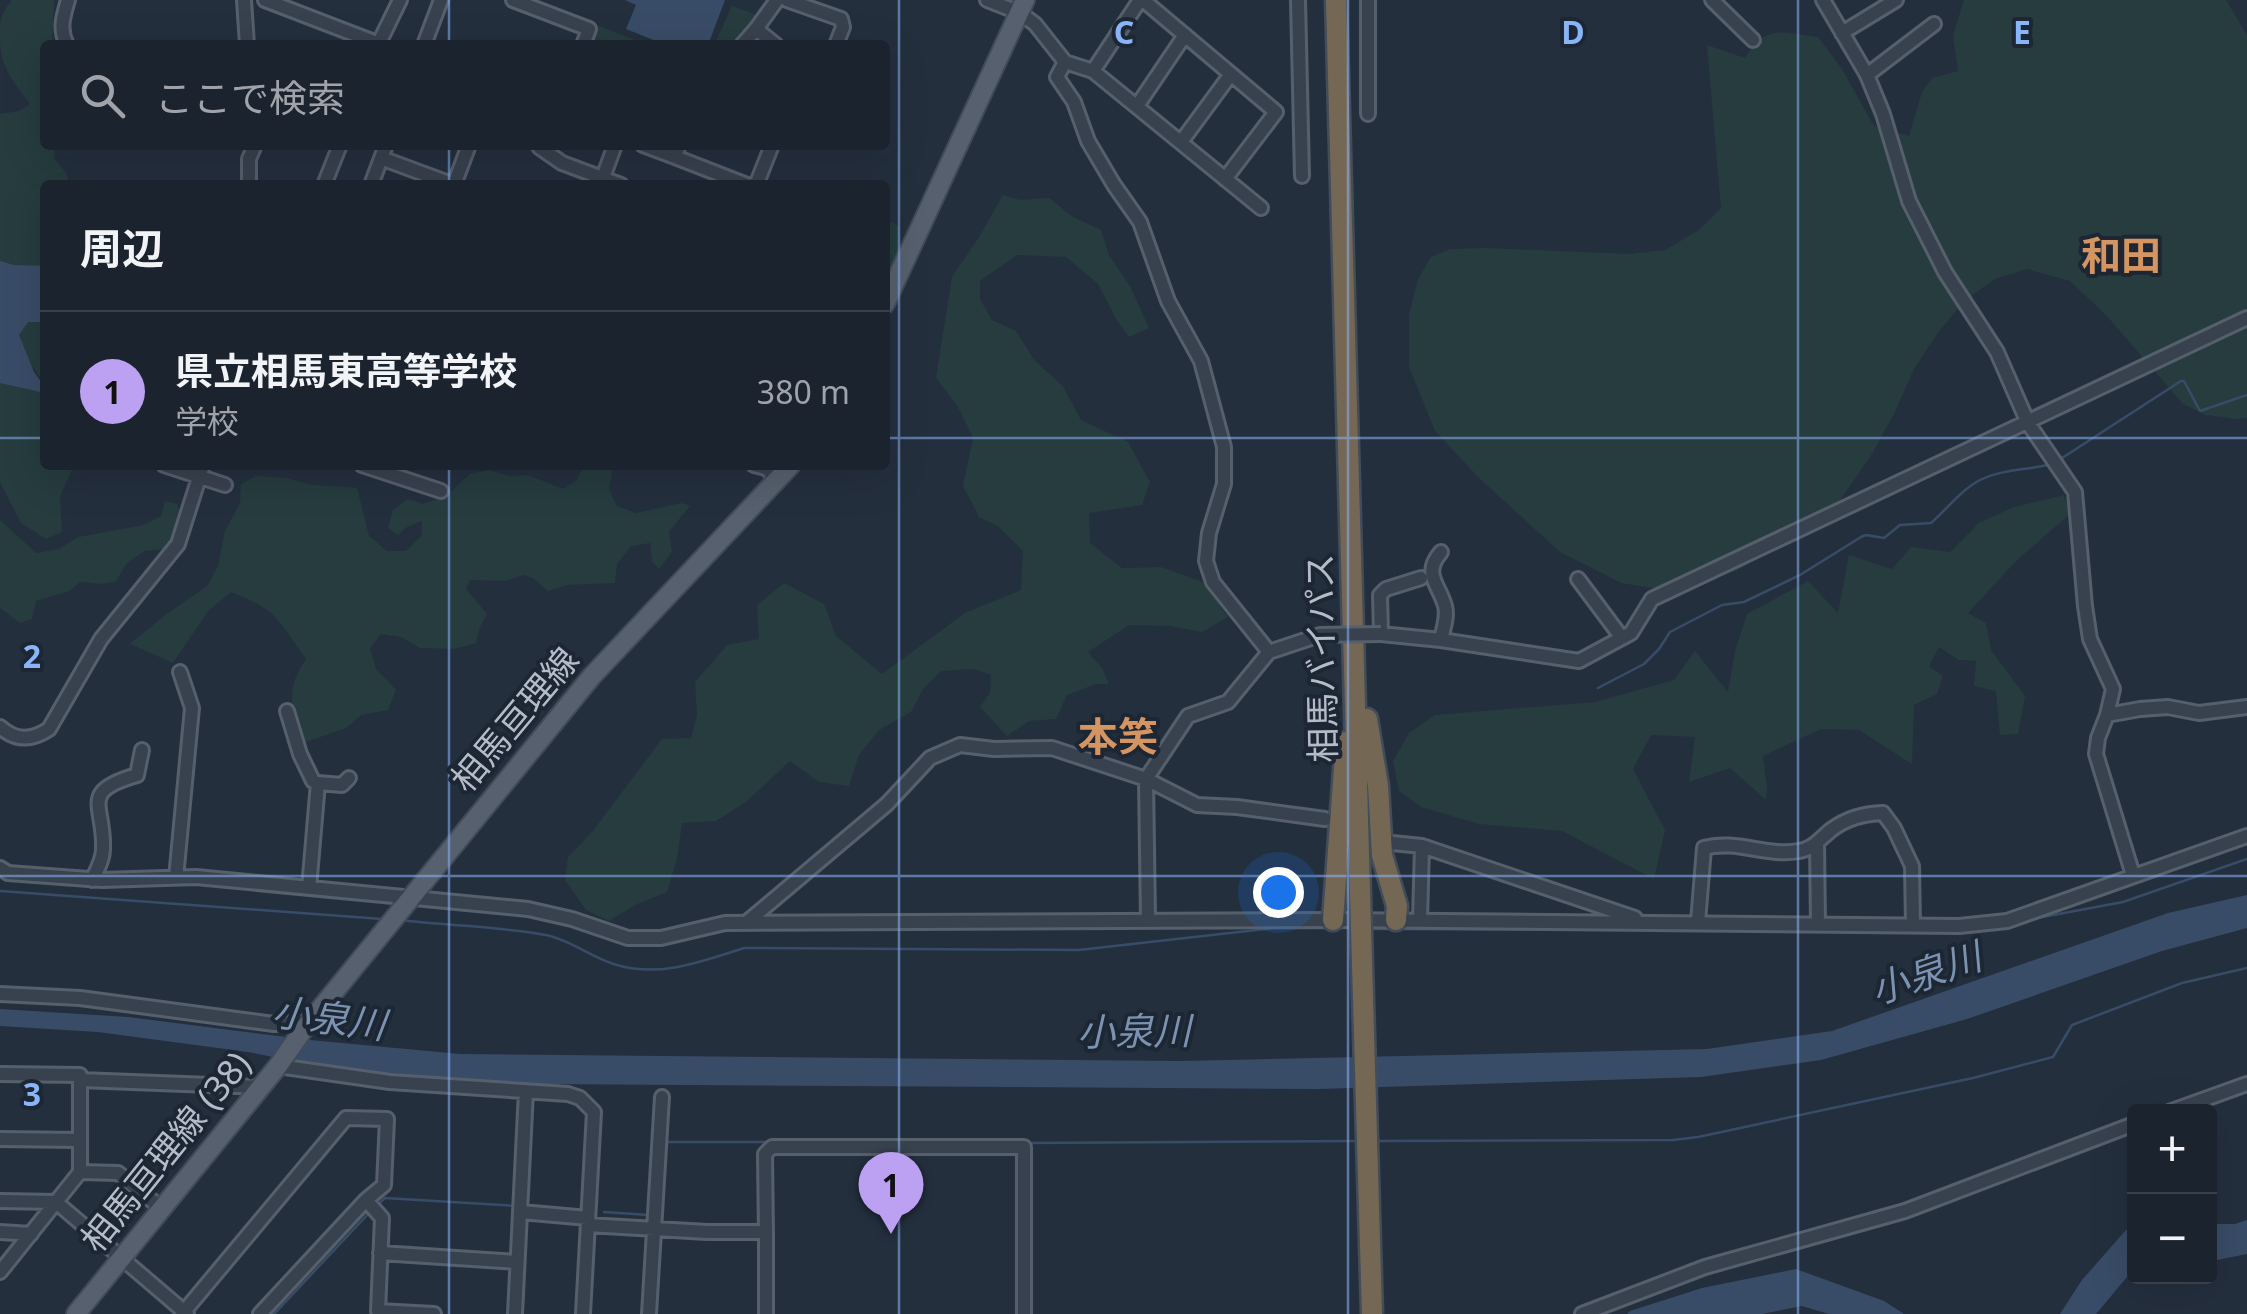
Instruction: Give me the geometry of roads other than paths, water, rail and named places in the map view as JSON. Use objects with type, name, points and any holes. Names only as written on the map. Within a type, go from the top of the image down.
[{"type":"highway","name":"相馬バイパス","points":[[1336,0],[1372,1314]]},
{"type":"highway","points":[[1333,920],[1355,648]]},
{"type":"highway","points":[[1355,648],[1378,786],[1382,855],[1396,920]]},
{"type":"main road","points":[[890,293],[1023,7]]},
{"type":"main road","name":"相馬亘理線","points":[[306,1026],[592,676],[787,470]]},
{"type":"main road","name":"相馬亘理線 (38)","points":[[76,1314],[306,1026]]},
{"type":"street","points":[[65,40],[61,25],[68,0]]},
{"type":"street","points":[[244,0],[247,40]]},
{"type":"street","points":[[264,0],[367,40]]},
{"type":"street","points":[[382,40],[400,0]]},
{"type":"street","points":[[514,0],[588,29],[584,40]]},
{"type":"street","points":[[746,40],[777,0]]},
{"type":"street","points":[[787,0],[841,20],[843,27],[838,40]]},
{"type":"street","points":[[987,0],[1023,7],[1065,62],[1093,71],[1262,208]]},
{"type":"street","points":[[1093,71],[1142,0],[1276,112]]},
{"type":"street","points":[[1298,0],[1302,176]]},
{"type":"street","points":[[1368,0],[1368,114]]},
{"type":"street","points":[[1823,0],[1867,76],[1884,114],[1909,200],[1945,272],[1997,352],[2028,422],[2075,492],[2090,639],[2113,689],[2096,754],[2133,875]]},
{"type":"street","points":[[1842,33],[1896,0]]},
{"type":"street","points":[[425,40],[436,1]]},
{"type":"street","points":[[1716,1],[1753,40]]},
{"type":"street","points":[[1867,76],[1934,24]]},
{"type":"street","points":[[756,29],[770,40]]},
{"type":"street","points":[[1137,106],[1185,36]]},
{"type":"street","points":[[1065,62],[1056,76],[1074,102],[1088,141],[1140,222],[1168,301],[1202,362],[1224,447],[1224,484],[1209,533],[1206,561],[1213,582],[1268,652]]},
{"type":"street","points":[[1181,142],[1231,74]]},
{"type":"street","points":[[1225,179],[1280,107],[1300,107]]},
{"type":"street","points":[[249,180],[253,150]]},
{"type":"street","points":[[326,180],[338,150]]},
{"type":"street","points":[[456,180],[468,150]]},
{"type":"street","points":[[543,150],[599,180]]},
{"type":"street","points":[[601,180],[614,150]]},
{"type":"street","points":[[758,180],[770,150]]},
{"type":"street","points":[[677,151],[733,180]]},
{"type":"street","points":[[373,180],[383,152],[443,180]]},
{"type":"street","points":[[1148,920],[1146,779],[1188,716],[1228,702],[1268,652],[1320,636],[1380,634],[1579,661],[1632,633],[1652,600],[2247,318]]},
{"type":"street","points":[[378,470],[441,491]]},
{"type":"street","points":[[768,470],[778,480]]},
{"type":"street","points":[[0,728],[12,737],[23,738],[49,729],[100,638],[178,544],[201,471],[226,485]]},
{"type":"street","points":[[1441,552],[1433,561],[1432,572],[1446,608],[1441,640]]},
{"type":"street","points":[[1380,634],[1380,595],[1386,589],[1421,578]]},
{"type":"street","points":[[1578,579],[1622,638]]},
{"type":"street","points":[[176,878],[192,708],[180,672]]},
{"type":"street","points":[[2107,715],[2140,708],[2168,707],[2198,713],[2247,707]]},
{"type":"street","points":[[287,711],[313,781],[342,785],[349,778]]},
{"type":"street","points":[[745,923],[887,804],[930,758],[960,746],[1052,748],[1146,779],[1197,805],[1325,819]]},
{"type":"street","points":[[92,880],[103,848],[98,798],[114,782],[138,775],[142,750]]},
{"type":"street","points":[[309,888],[318,783]]},
{"type":"street","points":[[1698,922],[1704,848],[1736,845],[1795,852],[1812,848],[1847,820],[1882,813],[1894,828],[1912,866],[1913,925]]},
{"type":"street","points":[[0,868],[8,873],[92,880],[196,878],[528,909],[628,938],[661,938],[726,923],[1396,920],[1959,926],[2007,920],[2247,836]]},
{"type":"street","points":[[1392,843],[1422,846],[1646,922]]},
{"type":"street","points":[[1817,843],[1818,924]]},
{"type":"street","points":[[1420,921],[1422,846]]},
{"type":"street","points":[[0,994],[80,998],[306,1026]]},
{"type":"street","points":[[279,1064],[390,1082],[580,1098],[594,1112],[583,1314]]},
{"type":"street","points":[[0,1074],[80,1075],[80,1172],[31,1234],[7,1256],[0,1272]]},
{"type":"street","points":[[80,1080],[261,1086]]},
{"type":"street","points":[[2191,1104],[2247,1084]]},
{"type":"street","points":[[515,1314],[526,1091]]},
{"type":"street","points":[[650,1314],[662,1097]]},
{"type":"street","points":[[0,1201],[56,1202],[185,1313],[346,1118],[387,1118],[384,1185],[370,1205],[260,1314]]},
{"type":"street","points":[[1582,1314],[1705,1267],[1906,1211],[2127,1127]]},
{"type":"street","points":[[0,1139],[80,1140]]},
{"type":"street","points":[[766,1314],[765,1154],[772,1147],[1024,1146],[1024,1314]]},
{"type":"street","points":[[80,1172],[118,1173],[161,1208]]},
{"type":"street","points":[[370,1205],[382,1218],[378,1311],[434,1314]]},
{"type":"street","points":[[521,1208],[588,1222],[655,1229],[764,1232],[766,1236]]},
{"type":"street","points":[[0,1232],[31,1234]]},
{"type":"street","points":[[380,1253],[517,1262]]},
{"type":"water","points":[[625,0],[725,0],[710,40],[654,40],[626,29],[636,5]]},
{"type":"water","points":[[0,261],[40,266],[40,322],[28,322],[19,335],[40,380],[40,392],[0,383]]},
{"type":"water","points":[[2247,895],[2247,928],[2162,951],[1967,1019],[1821,1060],[1701,1077],[1319,1089],[539,1084],[419,1078],[98,1032],[0,1026],[0,1009],[128,1017],[460,1054],[1181,1061],[1707,1049],[1832,1031],[2168,913]]},
{"type":"water","points":[[2247,1220],[2247,1254],[2217,1260],[2217,1224]]},
{"type":"water","points":[[2126,1230],[2127,1277],[2096,1314],[2060,1314],[2082,1280]]},
{"type":"water","points":[[1796,1269],[1884,1301],[1904,1314],[1829,1314],[1802,1306],[1762,1314],[1627,1314],[1702,1288]]},
{"type":"waterway","points":[[2059,460],[2181,381],[2200,411],[2247,395]]},
{"type":"waterway","points":[[1598,688],[1644,664],[1670,632],[1722,605],[1744,602],[1800,575],[1866,535],[1884,538],[1900,525],[1931,523],[1980,480],[2052,464]]},
{"type":"waterway","points":[[2027,920],[2123,902],[2247,859]]},
{"type":"waterway","points":[[0,891],[382,919]]},
{"type":"waterway","points":[[400,920],[546,935],[617,965],[649,970],[681,966],[744,948],[1079,950],[1274,928],[1331,928]]},
{"type":"waterway","name":"小泉川","points":[[1369,929],[1970,931]]},
{"type":"waterway","points":[[1376,1141],[1698,1137],[2053,1057],[2072,1025],[2182,983],[2247,968]]},
{"type":"waterway","points":[[1026,1143],[1358,1141]]},
{"type":"waterway","points":[[666,1142],[768,1142]]},
{"type":"waterway","points":[[378,1204],[385,1198],[517,1206]]},
{"type":"waterway","points":[[545,1208],[576,1210]]},
{"type":"waterway","points":[[604,1212],[648,1215]]},
{"type":"waterway","points":[[274,1314],[369,1213]]},
{"type":"place","name":"県立相馬東高等学校","points":[[891,1234]]},
{"type":"district","name":"和田","points":[[2121,256]]},
{"type":"district","name":"本笑","points":[[1118,737]]}]
